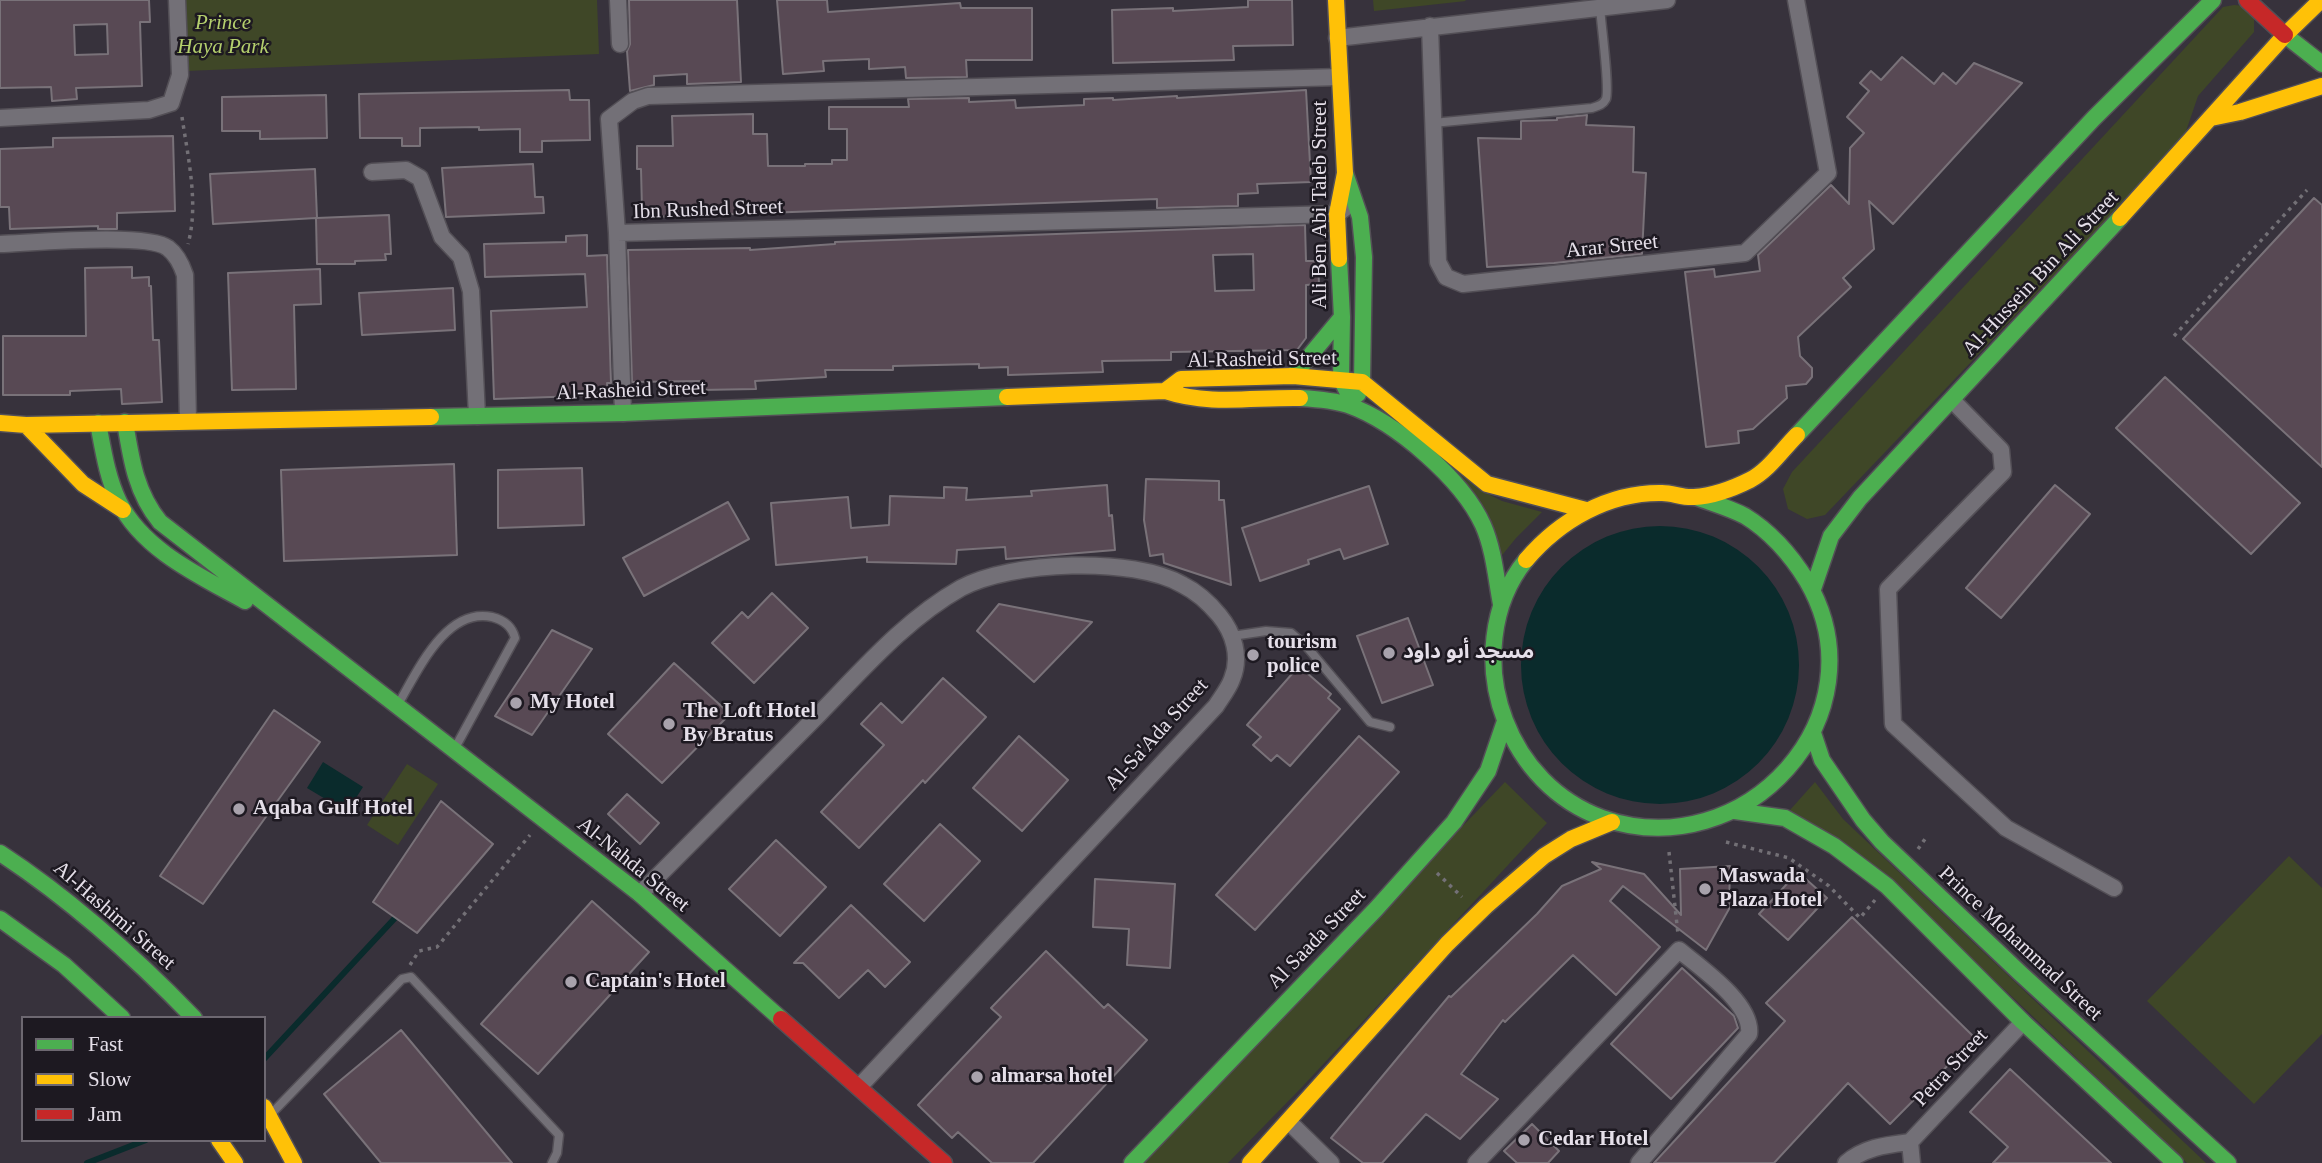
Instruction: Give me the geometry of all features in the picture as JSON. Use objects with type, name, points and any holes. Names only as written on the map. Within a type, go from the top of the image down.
[{"type":"main road","name":"Ali Ben Abi Taleb Street","points":[[1336,0],[1345,173],[1337,214],[1342,317],[1341,379],[1354,408]]},
{"type":"main road","points":[[1696,497],[1752,480],[1820,412],[1985,233],[2175,35],[2213,0]]},
{"type":"main road","points":[[2247,0],[2322,64]]},
{"type":"main road","points":[[2310,4],[2322,25]]},
{"type":"main road","name":"Al-Hussein Bin Ali Street","points":[[1813,589],[1831,536],[1860,498],[1953,401],[2211,118],[2286,35],[2310,4]]},
{"type":"main road","points":[[2175,35],[2176,12]]},
{"type":"main road","points":[[2211,118],[2235,116],[2290,92],[2322,86]]},
{"type":"main road","points":[[1345,173],[1360,217],[1364,257],[1363,382]]},
{"type":"main road","points":[[1293,376],[1342,317]]},
{"type":"main road","name":"Al-Rasheid Street","points":[[1165,391],[1181,379],[1293,376],[1363,382],[1487,484],[1586,510]]},
{"type":"main road","name":"Al-Rasheid Street","points":[[1354,408],[1363,382]]},
{"type":"main road","name":"Al-Rasheid Street","points":[[0,423],[26,425],[623,413],[1165,391],[1197,401],[1329,401],[1354,408],[1399,435],[1466,496],[1483,527],[1502,604]]},
{"type":"main road","name":"Al-Nahda Street","points":[[125,422],[137,487],[149,511],[280,617],[640,894],[944,1163]]},
{"type":"main road","name":"Al-Nahda Street","points":[[98,423],[113,486],[123,510],[136,527],[155,545],[183,564],[244,601],[280,617]]},
{"type":"main road","points":[[26,425],[83,484],[123,510]]},
{"type":"main road","points":[[1659,493],[1696,497],[1744,515],[1784,547],[1813,589],[1825,624],[1829,661],[1825,698],[1813,733],[1781,778],[1735,811],[1713,820],[1664,829],[1612,822],[1584,811],[1559,795],[1536,775],[1518,751],[1504,724],[1493,685],[1492,644],[1502,604],[1521,566],[1550,534],[1586,510],[1621,498],[1659,493]]},
{"type":"main road","name":"Al Saada Street","points":[[1132,1163],[1376,909],[1454,821],[1488,771],[1504,724]]},
{"type":"main road","name":"Prince Mohammad Street","points":[[1813,733],[1822,760],[1875,835],[2228,1163]]},
{"type":"main road","points":[[1735,811],[1785,818],[1834,846],[1887,886],[2023,1023],[2076,1068],[2175,1163]]},
{"type":"main road","points":[[1250,1163],[1447,944],[1516,878],[1571,839],[1612,822]]},
{"type":"main road","name":"Al-Hashimi Street","points":[[0,853],[62,895],[130,952],[192,1016]]},
{"type":"main road","points":[[0,919],[69,970],[120,1016]]},
{"type":"main road","points":[[267,1111],[294,1163]]},
{"type":"street","points":[[0,118],[149,110],[171,103],[180,75],[177,0]]},
{"type":"street","points":[[618,0],[620,44]]},
{"type":"street","points":[[1337,38],[1667,0]]},
{"type":"street","name":"Arar Street","points":[[1430,26],[1438,262],[1446,277],[1463,284],[1745,253],[1828,173],[1796,0]]},
{"type":"street","name":"Ibn Rushed Street","points":[[1337,214],[617,233],[609,119],[633,100],[648,96],[1340,77]]},
{"type":"street","points":[[372,172],[406,170],[420,177],[442,237],[461,257],[471,291],[477,416]]},
{"type":"street","points":[[1337,214],[1355,202]]},
{"type":"street","points":[[617,233],[623,413]]},
{"type":"street","points":[[0,244],[100,240],[151,242],[168,247],[182,266],[185,275],[188,421]]},
{"type":"street","points":[[1953,401],[2001,450],[2003,472],[1888,589],[1893,724],[2006,828],[2114,888]]},
{"type":"street","points":[[640,894],[869,662],[923,612],[964,587],[1007,573],[1060,565],[1100,564],[1182,584],[1210,605],[1230,628],[1232,636]]},
{"type":"street","name":"Al-Sa'Ada Street","points":[[859,1087],[1216,706],[1233,679],[1236,654],[1232,636]]},
{"type":"street","points":[[1476,1163],[1679,950],[1712,977],[1741,1007],[1750,1027],[1749,1034],[1639,1163]]},
{"type":"street","name":"Petra Street","points":[[1910,1142],[2023,1023]]},
{"type":"street","points":[[1289,1122],[1331,1163]]},
{"type":"street","points":[[1846,1163],[1857,1154],[1877,1146],[1910,1142],[1912,1163]]},
{"type":"lane","points":[[1433,122],[1601,105],[1606,98],[1606,85],[1600,8]]},
{"type":"lane","points":[[397,706],[442,634],[460,622],[483,615],[500,619],[513,629],[515,638],[454,751]]},
{"type":"lane","points":[[1232,636],[1266,631],[1291,633],[1307,647],[1370,722],[1390,727]]},
{"type":"lane","points":[[267,1111],[402,979],[411,977],[559,1135],[557,1153],[552,1163]]},
{"type":"path","points":[[177,87],[190,172],[193,225],[182,266]]},
{"type":"path","points":[[2174,336],[2307,190]]},
{"type":"path","points":[[402,979],[419,951],[437,947],[542,819]]},
{"type":"path","points":[[1905,865],[1925,839]]},
{"type":"path","points":[[1714,843],[1726,842],[1789,858],[1829,886],[1860,918],[1887,886]]},
{"type":"path","points":[[1668,846],[1679,950]]},
{"type":"path","points":[[1435,871],[1479,913]]},
{"type":"green space","name":"Prince Haya Park","points":[[183,0],[597,0],[599,54],[186,71]]},
{"type":"green space","points":[[1373,0],[1465,0],[1466,1],[1374,11]]},
{"type":"green space","points":[[2246,6],[2254,13],[2254,32],[2198,96],[2183,140],[1825,515],[1807,519],[1788,509],[1783,489],[1792,472],[2223,7]]},
{"type":"green space","points":[[1377,405],[1478,489],[1502,501],[1542,512],[1499,559],[1489,527]]},
{"type":"green space","points":[[407,764],[438,784],[398,845],[367,825]]},
{"type":"green space","points":[[1505,782],[1547,823],[1302,1087],[1228,1163],[1139,1163]]},
{"type":"green space","points":[[1815,782],[1843,819],[2206,1163],[2187,1163],[1906,896],[1790,810]]},
{"type":"green space","points":[[2289,856],[2322,888],[2322,1034],[2254,1104],[2147,1001]]},
{"type":"shaded area","points":[[1660,526],[1687,529],[1713,537],[1737,550],[1758,567],[1775,588],[1788,612],[1796,638],[1799,665],[1796,692],[1788,718],[1775,742],[1758,763],[1737,780],[1713,793],[1687,801],[1660,804],[1633,801],[1607,793],[1583,780],[1562,763],[1545,742],[1532,718],[1524,692],[1521,665],[1524,638],[1532,612],[1545,588],[1562,567],[1583,550],[1607,537],[1633,529]]},
{"type":"shaded area","points":[[323,762],[363,787],[347,812],[307,788]]},
{"type":"building","points":[[0,0],[149,0],[150,22],[140,22],[142,86],[76,88],[77,99],[52,101],[51,87],[0,88]],"holes":[[[107,24],[108,54],[75,55],[74,25]]]},
{"type":"building","points":[[629,0],[737,0],[741,82],[687,84],[687,74],[654,76],[654,85],[630,91],[627,51],[630,44]]},
{"type":"building","points":[[777,0],[827,0],[828,12],[960,3],[961,8],[1032,8],[1032,60],[966,60],[967,77],[906,78],[905,67],[869,69],[869,59],[823,61],[824,71],[783,74]]},
{"type":"building","points":[[1248,0],[1292,0],[1293,45],[1233,46],[1234,60],[1113,63],[1112,10],[1173,8],[1173,11],[1248,7]]},
{"type":"building","points":[[1902,57],[1934,84],[1943,73],[1956,84],[1974,63],[2022,83],[1893,224],[1869,201],[1874,249],[1843,278],[1851,287],[1798,337],[1800,356],[1812,368],[1812,377],[1806,384],[1786,386],[1787,398],[1753,429],[1738,431],[1739,443],[1706,447],[1685,272],[1714,269],[1715,277],[1760,271],[1758,255],[1831,185],[1849,204],[1850,148],[1864,133],[1847,117],[1869,91],[1860,83],[1871,71],[1881,80]]},
{"type":"building","points":[[569,90],[570,100],[589,100],[590,140],[542,141],[542,152],[520,152],[520,129],[420,128],[420,146],[402,146],[402,138],[360,138],[359,94]]},
{"type":"building","points":[[1306,90],[1311,182],[1257,184],[1258,193],[1238,194],[1238,206],[1157,208],[1157,199],[652,217],[642,209],[641,169],[637,169],[637,146],[673,146],[672,116],[753,114],[753,134],[767,134],[768,166],[805,166],[832,164],[832,160],[847,160],[847,129],[829,129],[829,107],[909,107],[908,99],[969,98],[969,102],[1015,100],[1016,108],[1084,105],[1084,99],[1177,98]]},
{"type":"building","points":[[326,95],[327,138],[260,139],[260,131],[222,131],[222,97]]},
{"type":"building","points":[[1587,115],[1586,125],[1634,127],[1633,172],[1646,173],[1642,254],[1487,267],[1478,138],[1521,139],[1521,121],[1557,120]]},
{"type":"building","points":[[173,136],[175,211],[117,213],[117,229],[98,229],[98,226],[10,229],[9,207],[0,207],[0,149],[53,147],[53,138]]},
{"type":"building","points":[[533,164],[535,197],[543,197],[544,213],[446,217],[442,168]]},
{"type":"building","points":[[315,169],[317,218],[389,215],[391,254],[385,254],[386,260],[355,261],[355,264],[317,264],[316,218],[213,224],[210,174]]},
{"type":"building","points":[[2314,198],[2322,205],[2322,467],[2183,339]]},
{"type":"building","points":[[1305,225],[1306,261],[1318,261],[1319,284],[1306,285],[1306,338],[1297,350],[1171,352],[1171,360],[1102,361],[1103,372],[1008,375],[1008,367],[979,368],[979,364],[893,366],[893,370],[825,370],[826,377],[755,381],[756,389],[700,390],[700,381],[632,382],[628,250],[750,250],[835,242]],"holes":[[[1253,254],[1254,290],[1215,291],[1213,255]]]},
{"type":"building","points":[[587,235],[587,256],[607,255],[611,383],[607,383],[608,395],[494,399],[491,311],[587,307],[585,274],[485,277],[484,244],[566,242],[566,236]]},
{"type":"building","points":[[132,267],[132,278],[149,277],[151,286],[153,340],[159,340],[162,402],[122,404],[121,389],[70,391],[70,395],[3,395],[3,336],[86,336],[85,268]]},
{"type":"building","points":[[320,269],[321,304],[294,305],[296,389],[232,390],[228,273]]},
{"type":"building","points":[[453,288],[455,330],[362,335],[359,293]]},
{"type":"building","points":[[2165,377],[2300,503],[2251,554],[2116,428]]},
{"type":"building","points":[[454,464],[457,555],[284,561],[281,470]]},
{"type":"building","points":[[582,468],[584,525],[498,528],[498,470]]},
{"type":"building","points":[[1146,479],[1219,481],[1219,500],[1224,500],[1231,585],[1164,563],[1163,554],[1150,556],[1144,520]]},
{"type":"building","points":[[1107,485],[1115,550],[1006,559],[1005,547],[957,550],[956,564],[867,562],[867,557],[776,565],[771,503],[848,497],[851,528],[889,525],[890,496],[944,498],[944,487],[967,488],[966,500],[1032,496],[1031,491]]},
{"type":"building","points":[[2055,485],[2090,514],[2001,618],[1966,588]]},
{"type":"building","points":[[1369,486],[1388,544],[1344,559],[1340,549],[1308,560],[1309,564],[1260,581],[1242,528]]},
{"type":"building","points":[[728,502],[749,539],[644,596],[623,558]]},
{"type":"building","points":[[772,593],[808,628],[754,683],[712,643],[742,612],[748,618]]},
{"type":"building","points":[[999,604],[1092,622],[1034,682],[977,631]]},
{"type":"building","points":[[1408,618],[1433,685],[1382,703],[1357,636]]},
{"type":"building","points":[[552,630],[592,649],[532,735],[495,716]]},
{"type":"building","name":"The Loft Hotel By Bratus","points":[[674,663],[730,714],[662,783],[608,734]]},
{"type":"building","points":[[1299,666],[1331,694],[1328,698],[1340,709],[1290,766],[1277,755],[1271,761],[1253,745],[1261,737],[1247,725]]},
{"type":"building","points":[[943,678],[986,717],[925,783],[923,780],[859,848],[821,812],[884,745],[861,724],[881,703],[902,723]]},
{"type":"building","name":"Aqaba Gulf Hotel","points":[[274,710],[320,742],[203,904],[160,876]]},
{"type":"building","points":[[1019,736],[1068,780],[1022,831],[973,788]]},
{"type":"building","points":[[1359,736],[1399,772],[1255,930],[1216,895]]},
{"type":"building","points":[[627,794],[659,823],[640,844],[608,814]]},
{"type":"building","points":[[441,801],[493,844],[417,933],[373,902]]},
{"type":"building","points":[[940,824],[980,861],[924,921],[884,884]]},
{"type":"building","points":[[776,840],[826,887],[780,936],[729,889]]},
{"type":"building","points":[[1592,862],[1644,874],[1681,915],[1680,869],[1730,866],[1729,909],[1706,950],[1623,886],[1610,901],[1660,947],[1616,995],[1573,955],[1505,1022],[1503,1020],[1461,1074],[1498,1099],[1460,1139],[1426,1114],[1382,1163],[1363,1163],[1331,1138],[1449,996],[1537,914],[1562,886],[1601,869]]},
{"type":"building","points":[[1798,872],[1827,898],[1788,940],[1759,914]]},
{"type":"building","points":[[1095,879],[1175,884],[1170,968],[1127,965],[1129,929],[1093,927]]},
{"type":"building","points":[[592,901],[649,952],[538,1074],[481,1024]]},
{"type":"building","points":[[851,905],[910,962],[885,987],[868,970],[839,998],[803,963],[794,963]]},
{"type":"building","points":[[1852,917],[1975,1038],[1890,1124],[1848,1083],[1774,1163],[1654,1163],[1785,1021],[1766,1003]]},
{"type":"building","points":[[1046,951],[1104,1008],[1108,1004],[1147,1040],[1033,1163],[992,1163],[958,1132],[952,1138],[918,1105],[1001,1017],[991,1008]]},
{"type":"building","points":[[1682,968],[1734,1016],[1738,1028],[1671,1099],[1611,1044]]},
{"type":"building","points":[[401,1030],[512,1163],[381,1163],[324,1094]]},
{"type":"building","points":[[2010,1069],[2111,1163],[1993,1163],[2008,1147],[1970,1112]]},
{"type":"building","points":[[1532,1124],[1559,1151],[1548,1163],[1517,1163],[1504,1151]]},
{"type":"waterway","points":[[266,1057],[395,918]]},
{"type":"waterway","points":[[87,1163],[141,1142]]},
{"type":"traffic: fast","points":[[1797,435],[2094,118],[2213,0]]},
{"type":"traffic: fast","points":[[2285,35],[2322,64]]},
{"type":"traffic: fast","points":[[1345,173],[1360,217],[1364,257],[1362,382],[1358,394]]},
{"type":"traffic: fast","points":[[1813,589],[1831,536],[1860,498],[2120,218]]},
{"type":"traffic: fast","points":[[1339,259],[1341,379],[1348,393]]},
{"type":"traffic: fast","points":[[1293,376],[1342,317]]},
{"type":"traffic: fast","points":[[431,417],[623,413],[1007,397]]},
{"type":"traffic: fast","points":[[1300,398],[1336,402],[1367,413],[1406,438],[1444,471],[1460,489],[1483,525],[1492,554],[1501,604]]},
{"type":"traffic: fast","points":[[125,422],[132,462],[140,487],[160,522],[640,894],[781,1019]]},
{"type":"traffic: fast","points":[[98,423],[111,483],[129,519],[142,534],[174,560],[245,601]]},
{"type":"traffic: fast","points":[[1526,560],[1514,577],[1498,616],[1493,658],[1499,700],[1505,720],[1521,752],[1543,780],[1556,791],[1585,811],[1602,818],[1655,828],[1705,821],[1750,800],[1787,768],[1814,728],[1828,682],[1826,632],[1807,581],[1794,562],[1772,537],[1745,516],[1696,497]]},
{"type":"traffic: fast","points":[[1132,1163],[1376,909],[1454,822],[1488,771],[1504,724]]},
{"type":"traffic: fast","points":[[1813,733],[1822,760],[1863,820],[1882,842],[2020,973],[2228,1163]]},
{"type":"traffic: fast","points":[[1735,811],[1785,818],[1834,846],[1887,886],[2023,1022],[2175,1163]]},
{"type":"traffic: fast","points":[[0,853],[102,930],[192,1016]]},
{"type":"traffic: fast","points":[[0,919],[64,965],[120,1016]]},
{"type":"traffic: slow","points":[[1336,0],[1345,173],[1337,214],[1339,259]]},
{"type":"traffic: slow","points":[[2120,218],[2285,35],[2321,0]]},
{"type":"traffic: slow","points":[[2211,118],[2240,112],[2322,86]]},
{"type":"traffic: slow","points":[[1165,391],[1181,379],[1293,376],[1362,382],[1487,484],[1586,510]]},
{"type":"traffic: slow","points":[[1007,397],[1165,391],[1215,400],[1300,398]]},
{"type":"traffic: slow","points":[[0,423],[26,425],[431,417]]},
{"type":"traffic: slow","points":[[26,425],[83,484],[123,510]]},
{"type":"traffic: slow","points":[[1526,560],[1570,521],[1605,503],[1642,494],[1701,496],[1744,483],[1763,471],[1797,435]]},
{"type":"traffic: slow","points":[[1250,1163],[1447,944],[1486,906],[1544,856],[1571,839],[1612,822]]},
{"type":"traffic: slow","points":[[266,1111],[294,1163]]},
{"type":"traffic: slow","points":[[220,1142],[235,1163]]},
{"type":"traffic: jam","points":[[2247,0],[2285,35]]},
{"type":"traffic: jam","points":[[781,1019],[944,1163]]},
{"type":"place","name":"مسجد أبو داود","points":[[1389,653]]},
{"type":"place","name":"tourism police","points":[[1253,655]]},
{"type":"place","name":"My Hotel","points":[[516,703]]},
{"type":"place","name":"The Loft Hotel By Bratus","points":[[669,724]]},
{"type":"place","name":"Aqaba Gulf Hotel","points":[[239,809]]},
{"type":"place","name":"Maswada Plaza Hotel","points":[[1705,889]]},
{"type":"place","name":"Captain's Hotel","points":[[571,982]]},
{"type":"place","name":"almarsa hotel","points":[[977,1077]]},
{"type":"place","name":"Cedar Hotel","points":[[1524,1140]]}]
